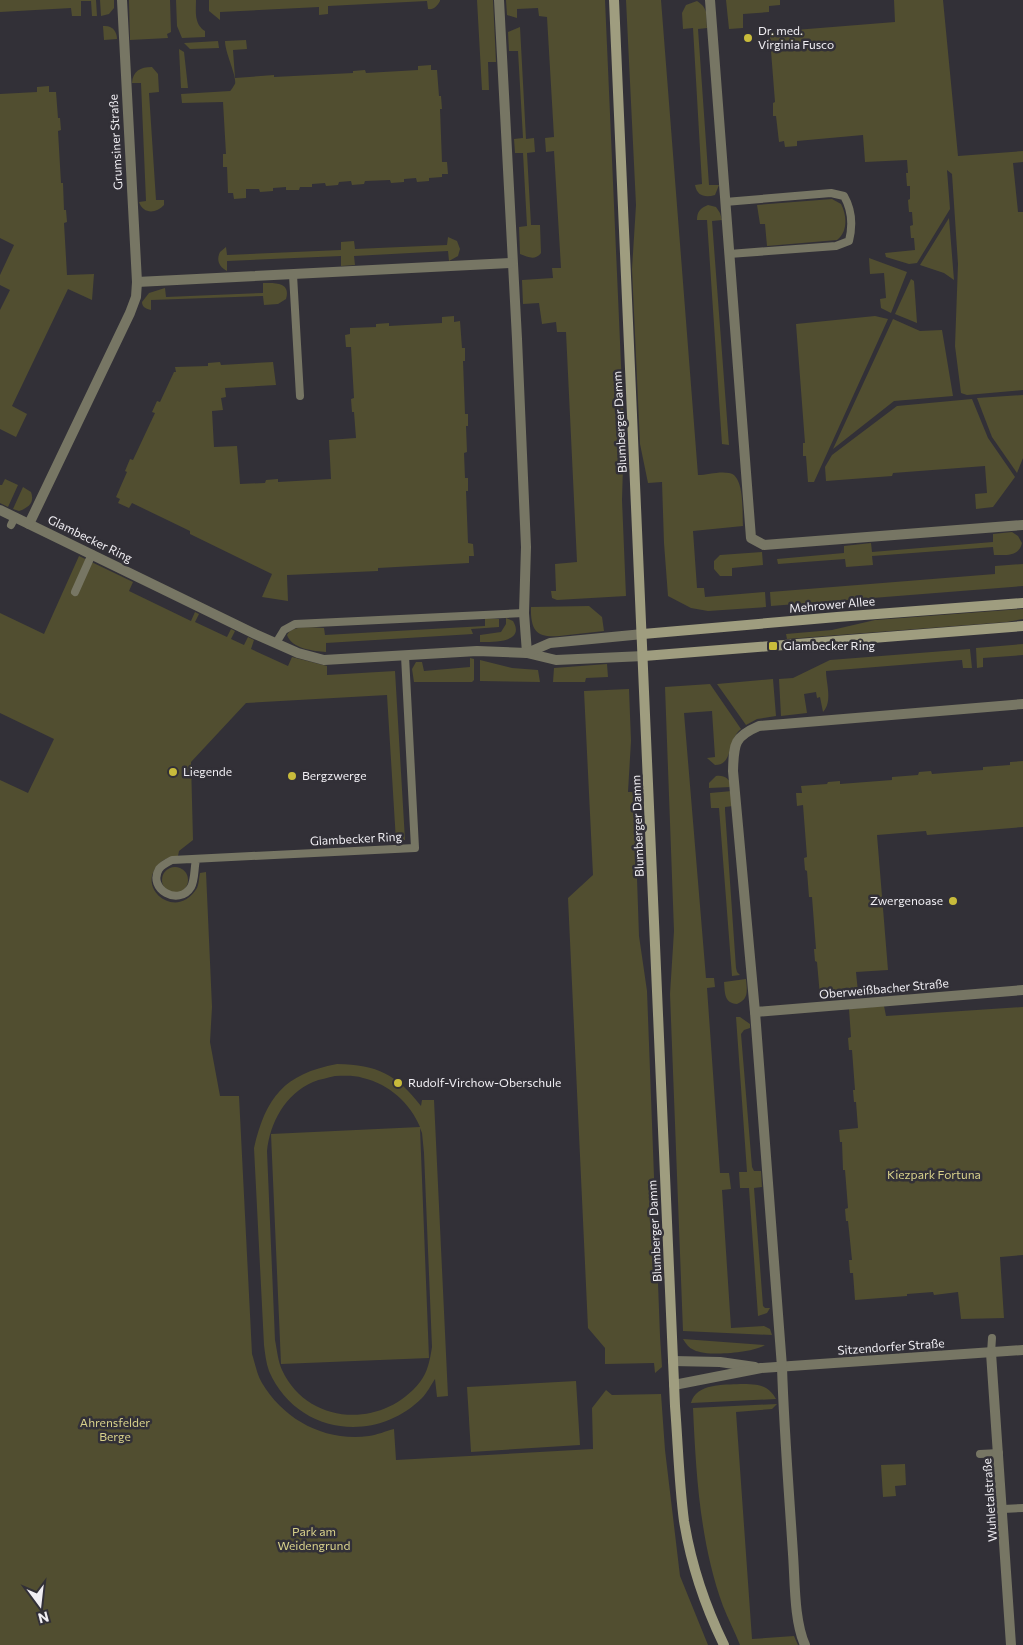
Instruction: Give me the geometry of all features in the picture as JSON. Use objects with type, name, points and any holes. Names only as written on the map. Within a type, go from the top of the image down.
[{"type":"main road","name":"Blumberger Damm","points":[[614,0],[644,656],[674,1384],[680,1481],[684,1521],[692,1560],[710,1616],[724,1645]]},
{"type":"main road","name":"Mehrower Allee","points":[[643,634],[1023,603]]},
{"type":"main road","points":[[644,656],[1023,626]]},
{"type":"street","name":"Grumsiner Straße","points":[[29,524],[136,297],[122,0]]},
{"type":"street","points":[[499,0],[526,553],[524,612],[527,653]]},
{"type":"street","points":[[710,0],[751,538],[764,545],[1023,525]]},
{"type":"street","points":[[136,282],[512,262]]},
{"type":"street","name":"Glambecker Ring","points":[[0,510],[13,521],[29,524],[276,643],[298,653],[324,660],[477,651],[527,653],[556,660],[644,656]]},
{"type":"street","name":"Glambecker Ring","points":[[527,653],[550,643],[643,634]]},
{"type":"street","points":[[802,1640],[796,1593],[782,1367],[755,1012],[733,771],[734,744],[746,731],[759,726],[1023,704]]},
{"type":"street","name":"Oberweißbacher Straße","points":[[755,1012],[1020,991]]},
{"type":"street","name":"Sitzendorfer Straße","points":[[674,1384],[761,1368],[1023,1350]]},
{"type":"street","name":"Wuhletalstraße","points":[[991,1353],[1011,1645]]},
{"type":"street","name":"Sitzendorfer Straße","points":[[673,1361],[737,1364],[761,1368]]},
{"type":"lane","points":[[725,202],[831,193],[844,196],[850,207],[852,230],[849,241],[836,246],[729,254]]},
{"type":"lane","points":[[293,275],[300,396]]},
{"type":"lane","points":[[76,592],[92,554]]},
{"type":"lane","points":[[276,643],[284,630],[295,624],[524,612]]},
{"type":"lane","name":"Glambecker Ring","points":[[196,860],[415,848],[405,656]]},
{"type":"lane","points":[[172,860],[196,860],[192,887],[186,893],[178,896],[168,895],[162,891],[157,876],[159,869],[172,860]]},
{"type":"lane","points":[[991,1353],[992,1338]]},
{"type":"lane","points":[[980,1454],[999,1453]]},
{"type":"lane","points":[[1003,1509],[1023,1508]]},
{"type":"green space","points":[[0,0],[96,0],[97,16],[92,16],[91,1],[81,1],[81,16],[72,16],[71,8],[0,12]]},
{"type":"green space","points":[[100,0],[114,0],[114,8],[109,14],[101,16]]},
{"type":"green space","points":[[129,0],[170,0],[171,32],[167,34],[168,38],[130,40]]},
{"type":"green space","points":[[176,0],[196,0],[197,21],[205,31],[205,37],[182,38],[177,26]]},
{"type":"green space","points":[[209,0],[440,1],[432,9],[428,9],[427,1],[328,6],[328,14],[319,15],[319,7],[220,12],[220,20],[209,11]]},
{"type":"green space","points":[[477,0],[493,0],[496,62],[488,62],[489,90],[482,90]]},
{"type":"green space","points":[[506,0],[605,0],[624,433],[622,500],[626,596],[557,600],[552,598],[551,591],[556,591],[555,564],[577,562],[566,332],[557,332],[556,322],[542,324],[539,303],[523,304],[522,280],[553,278],[552,268],[561,268],[554,151],[546,152],[545,138],[554,137],[547,17],[539,16],[538,8],[517,9],[517,18],[507,15]]},
{"type":"green space","points":[[626,0],[661,0],[698,475],[721,472],[734,475],[738,480],[742,495],[743,526],[693,531],[697,588],[704,588],[705,597],[765,592],[766,607],[708,611],[691,608],[668,596],[662,482],[648,483],[640,444],[632,269],[636,205]]},
{"type":"green space","points":[[726,0],[780,0],[780,5],[769,6],[769,12],[743,14],[743,28],[729,29]]},
{"type":"green space","points":[[894,0],[943,0],[958,156],[1023,151],[1023,162],[1013,163],[1018,212],[1023,212],[1023,390],[967,395],[961,393],[955,346],[958,264],[952,174],[947,170],[950,209],[917,263],[909,264],[886,257],[885,253],[915,250],[914,238],[911,238],[910,226],[913,225],[912,212],[909,212],[910,186],[907,186],[907,160],[865,162],[863,135],[797,141],[797,146],[785,147],[784,141],[779,142],[776,116],[773,116],[773,103],[775,102],[771,51],[766,51],[765,39],[770,38],[770,32],[895,22]]},
{"type":"green space","points":[[697,1],[705,10],[707,16],[707,28],[698,29],[709,185],[719,185],[715,195],[708,196],[700,194],[695,185],[702,184],[693,28],[683,29],[682,13],[686,5]]},
{"type":"green space","points":[[103,26],[109,26],[113,29],[117,39],[104,40]]},
{"type":"green space","points":[[520,27],[526,139],[534,138],[535,152],[527,153],[531,225],[540,225],[541,253],[534,258],[520,254],[519,227],[527,226],[523,153],[515,153],[514,139],[523,138],[518,51],[509,51],[508,32]]},
{"type":"green space","points":[[246,40],[247,49],[233,50],[235,78],[353,73],[353,71],[365,70],[366,73],[418,70],[418,66],[431,65],[431,70],[437,70],[442,109],[440,109],[442,162],[447,162],[448,174],[442,174],[442,177],[429,178],[429,181],[417,182],[416,178],[404,179],[404,182],[391,183],[390,180],[365,181],[364,184],[352,185],[351,181],[326,186],[325,183],[312,184],[312,187],[300,187],[299,190],[286,190],[286,187],[260,192],[259,189],[246,189],[246,198],[234,199],[233,193],[228,193],[227,167],[223,167],[223,154],[226,154],[223,102],[182,103],[181,94],[230,91],[235,84],[235,80],[225,41]]},
{"type":"green space","points":[[218,41],[219,48],[190,49],[184,43]]},
{"type":"green space","points":[[179,49],[184,52],[188,88],[181,88]]},
{"type":"green space","points":[[152,67],[158,74],[159,92],[149,93],[156,200],[164,200],[164,205],[157,210],[147,211],[143,209],[139,202],[146,201],[141,83],[132,83],[134,75],[138,70]]},
{"type":"green space","points":[[49,86],[49,92],[56,92],[58,118],[60,118],[61,130],[58,131],[61,183],[63,183],[64,210],[66,210],[67,222],[64,223],[67,275],[94,274],[92,300],[68,289],[12,406],[27,414],[16,437],[0,429],[0,310],[10,290],[0,285],[0,275],[14,245],[0,238],[0,94],[37,92],[37,87]]},
{"type":"green space","points":[[832,199],[841,204],[845,218],[845,228],[841,237],[837,240],[767,246],[765,224],[760,224],[757,205]]},
{"type":"green space","points":[[708,205],[716,207],[722,220],[712,221],[729,445],[722,444],[707,220],[697,220],[700,211]]},
{"type":"green space","points":[[949,218],[954,280],[944,273],[920,265]]},
{"type":"green space","points":[[448,237],[457,241],[460,249],[458,256],[449,261],[448,251],[354,256],[355,265],[341,266],[341,256],[227,261],[227,271],[220,265],[218,260],[220,252],[226,247],[227,255],[341,250],[341,242],[354,241],[355,249],[447,245]]},
{"type":"green space","points":[[869,258],[907,272],[891,313],[881,308],[880,299],[886,298],[884,273],[870,274]]},
{"type":"green space","points":[[911,279],[914,281],[917,323],[895,314]]},
{"type":"green space","points":[[263,283],[284,286],[287,293],[286,299],[278,304],[264,305],[263,296],[151,300],[151,310],[142,304],[149,293],[165,288],[166,297],[263,293]]},
{"type":"green space","points":[[454,316],[454,322],[460,321],[462,348],[465,348],[465,361],[463,361],[465,414],[468,414],[468,426],[466,426],[467,452],[464,453],[465,478],[468,478],[468,491],[466,491],[468,543],[473,544],[474,556],[469,556],[469,563],[378,568],[378,571],[287,575],[288,601],[262,597],[272,574],[132,503],[129,508],[118,503],[120,499],[116,497],[127,472],[125,471],[130,459],[133,460],[155,413],[152,412],[157,401],[160,402],[174,372],[176,372],[175,367],[208,366],[208,363],[220,362],[221,365],[273,362],[276,385],[225,388],[226,397],[221,398],[223,410],[212,411],[214,447],[237,446],[240,484],[265,483],[266,480],[278,479],[278,482],[331,479],[329,440],[356,438],[351,399],[354,398],[351,347],[346,347],[345,335],[350,334],[350,328],[376,327],[376,324],[389,323],[389,326],[442,323],[442,317]]},
{"type":"green space","points":[[875,316],[888,319],[814,482],[808,482],[806,456],[803,456],[803,443],[805,443],[796,324]]},
{"type":"green space","points":[[893,319],[920,331],[942,330],[953,396],[894,401],[833,449]]},
{"type":"green space","points":[[1023,395],[1023,458],[1017,473],[992,437],[977,398]]},
{"type":"green space","points":[[972,399],[988,438],[1015,477],[993,507],[976,509],[975,494],[987,493],[985,466],[893,473],[892,476],[826,481],[825,467],[832,455],[897,406]]},
{"type":"green space","points":[[5,479],[18,485],[8,507],[0,503],[0,485],[2,485]]},
{"type":"green space","points":[[23,487],[31,492],[32,499],[28,507],[19,511],[13,509]]},
{"type":"green space","points":[[1012,532],[1018,536],[1022,543],[1018,551],[1007,555],[994,555],[993,547],[872,556],[873,565],[846,567],[845,559],[778,564],[777,559],[844,553],[844,546],[871,543],[872,552],[993,542],[993,534]]},
{"type":"green space","points":[[762,552],[763,565],[732,568],[732,576],[720,576],[714,569],[714,561],[720,555]]},
{"type":"green space","points":[[79,556],[133,582],[129,591],[191,621],[195,612],[199,614],[195,622],[227,637],[231,629],[235,631],[231,639],[244,645],[248,637],[254,640],[251,649],[288,666],[292,657],[327,666],[327,675],[395,671],[405,840],[396,841],[387,695],[246,703],[191,762],[193,840],[179,851],[178,856],[162,861],[155,869],[152,878],[157,894],[171,902],[180,902],[189,897],[197,888],[200,873],[206,872],[212,1007],[210,1042],[220,1096],[239,1096],[252,1354],[262,1383],[271,1396],[294,1418],[322,1432],[353,1437],[372,1435],[394,1429],[396,1460],[593,1449],[592,1408],[606,1390],[612,1395],[661,1394],[665,1450],[680,1576],[708,1645],[0,1645],[0,780],[28,793],[54,739],[0,713],[0,613],[44,634]]},
{"type":"green space","points":[[1023,564],[1023,586],[771,606],[770,592],[995,574],[995,566]]},
{"type":"green space","points":[[589,606],[602,617],[604,631],[545,636],[540,634],[533,625],[531,607]]},
{"type":"green space","points":[[1023,609],[1023,619],[1007,622],[787,639],[786,634],[832,630],[875,620]]},
{"type":"green space","points":[[485,618],[499,619],[499,627],[471,629],[473,634],[326,643],[326,652],[298,646],[287,635],[294,629],[304,627],[324,628],[325,635],[485,626]]},
{"type":"green space","points":[[506,618],[513,621],[516,628],[515,634],[506,640],[480,642],[480,635],[501,632],[506,624]]},
{"type":"green space","points":[[1023,644],[1023,655],[983,658],[983,667],[977,668],[976,648]]},
{"type":"green space","points":[[970,649],[972,668],[963,668],[962,660],[826,671],[828,703],[823,712],[820,697],[817,698],[816,692],[804,694],[807,713],[781,716],[779,679],[793,678],[830,660]]},
{"type":"green space","points":[[470,658],[474,659],[474,680],[472,682],[414,682],[412,669],[416,662],[422,662],[424,671],[470,667]]},
{"type":"green space","points":[[480,660],[512,668],[538,670],[540,682],[480,681]]},
{"type":"green space","points":[[607,664],[608,677],[586,678],[585,682],[553,682],[554,668]]},
{"type":"green space","points":[[773,679],[776,716],[757,719],[746,725],[717,684]]},
{"type":"green space","points":[[710,684],[741,729],[733,740],[728,757],[721,764],[715,765],[707,758],[715,757],[712,711],[684,713],[706,978],[714,978],[715,987],[707,988],[720,1173],[729,1173],[731,1189],[722,1190],[731,1328],[764,1326],[770,1329],[772,1335],[683,1331],[670,994],[674,931],[665,687]]},
{"type":"green space","points":[[629,689],[631,741],[628,792],[634,792],[639,936],[647,991],[662,1367],[655,1373],[654,1363],[605,1364],[605,1348],[588,1328],[568,898],[593,875],[584,691]]},
{"type":"green space","points":[[1023,761],[1023,827],[927,835],[926,831],[877,835],[888,970],[856,972],[858,992],[820,996],[814,949],[816,949],[812,897],[809,897],[807,871],[805,870],[804,858],[807,857],[803,805],[797,806],[796,793],[802,793],[801,786],[840,781],[840,784],[892,780],[892,777],[918,775],[919,772],[931,771],[932,774],[983,770],[983,767],[1010,765],[1010,762]]},
{"type":"green space","points":[[716,776],[726,778],[731,787],[709,788],[709,783]]},
{"type":"green space","points":[[732,791],[733,806],[725,807],[725,810],[736,968],[740,975],[732,976],[719,808],[711,808],[710,793]]},
{"type":"green space","points":[[175,867],[184,871],[188,880],[184,889],[175,893],[166,889],[162,880],[166,871]]},
{"type":"green space","points":[[746,979],[747,991],[744,1000],[737,1004],[727,1000],[724,982]]},
{"type":"green space","name":"Kiezpark Fortuna","points":[[884,1006],[886,1016],[1023,1007],[1023,1255],[1000,1257],[1004,1318],[961,1319],[958,1292],[934,1295],[933,1292],[907,1294],[907,1296],[855,1300],[853,1273],[850,1273],[849,1260],[852,1260],[845,1209],[848,1208],[845,1170],[843,1170],[842,1142],[840,1142],[839,1130],[858,1128],[853,1090],[855,1090],[852,1050],[849,1050],[848,1038],[851,1037],[849,1009]]},
{"type":"green space","points":[[736,1017],[740,1017],[750,1024],[750,1028],[744,1030],[741,1034],[752,1167],[754,1171],[761,1171],[762,1187],[754,1188],[763,1306],[770,1308],[767,1313],[758,1316],[749,1188],[740,1188],[739,1172],[747,1172]]},
{"type":"green space","points":[[337,1064],[364,1066],[375,1069],[385,1073],[403,1086],[421,1106],[422,1100],[434,1100],[448,1396],[437,1397],[435,1379],[422,1398],[403,1413],[382,1422],[360,1427],[338,1426],[317,1420],[298,1408],[281,1392],[269,1371],[264,1345],[254,1148],[265,1115],[280,1091],[303,1074]],"holes":[[[335,1076],[360,1077],[390,1090],[411,1110],[420,1127],[271,1134],[281,1364],[429,1358],[420,1128],[424,1153],[432,1347],[427,1370],[420,1382],[405,1397],[386,1408],[367,1414],[347,1415],[327,1411],[309,1402],[294,1389],[282,1370],[275,1340],[267,1151],[269,1140],[275,1120],[294,1094],[313,1082]]]},
{"type":"green space","points":[[683,1339],[765,1345],[741,1352],[719,1354],[692,1349]]},
{"type":"green space","points":[[576,1381],[580,1445],[471,1452],[467,1387]]},
{"type":"green space","points":[[740,1384],[761,1386],[769,1390],[776,1399],[691,1403],[694,1396],[704,1388]]},
{"type":"green space","points":[[777,1404],[772,1409],[736,1412],[752,1639],[794,1636],[798,1645],[740,1645],[715,1582],[704,1533],[700,1508],[693,1408]]},
{"type":"green space","points":[[905,1464],[906,1485],[895,1486],[896,1496],[883,1497],[881,1465]]},
{"type":"place","name":"Dr. med. Virginia Fusco","points":[[748,38]]},
{"type":"place","name":"Glambecker Ring","points":[[773,646]]},
{"type":"place","name":"Liegende","points":[[173,772]]},
{"type":"place","name":"Bergzwerge","points":[[292,776]]},
{"type":"place","name":"Zwergenoase","points":[[953,901]]},
{"type":"place","name":"Rudolf-Virchow-Oberschule","points":[[398,1083]]},
{"type":"park label","name":"Ahrensfelder Berge","points":[[115,1430]]},
{"type":"park label","name":"Park am Weidengrund","points":[[314,1539]]}]
